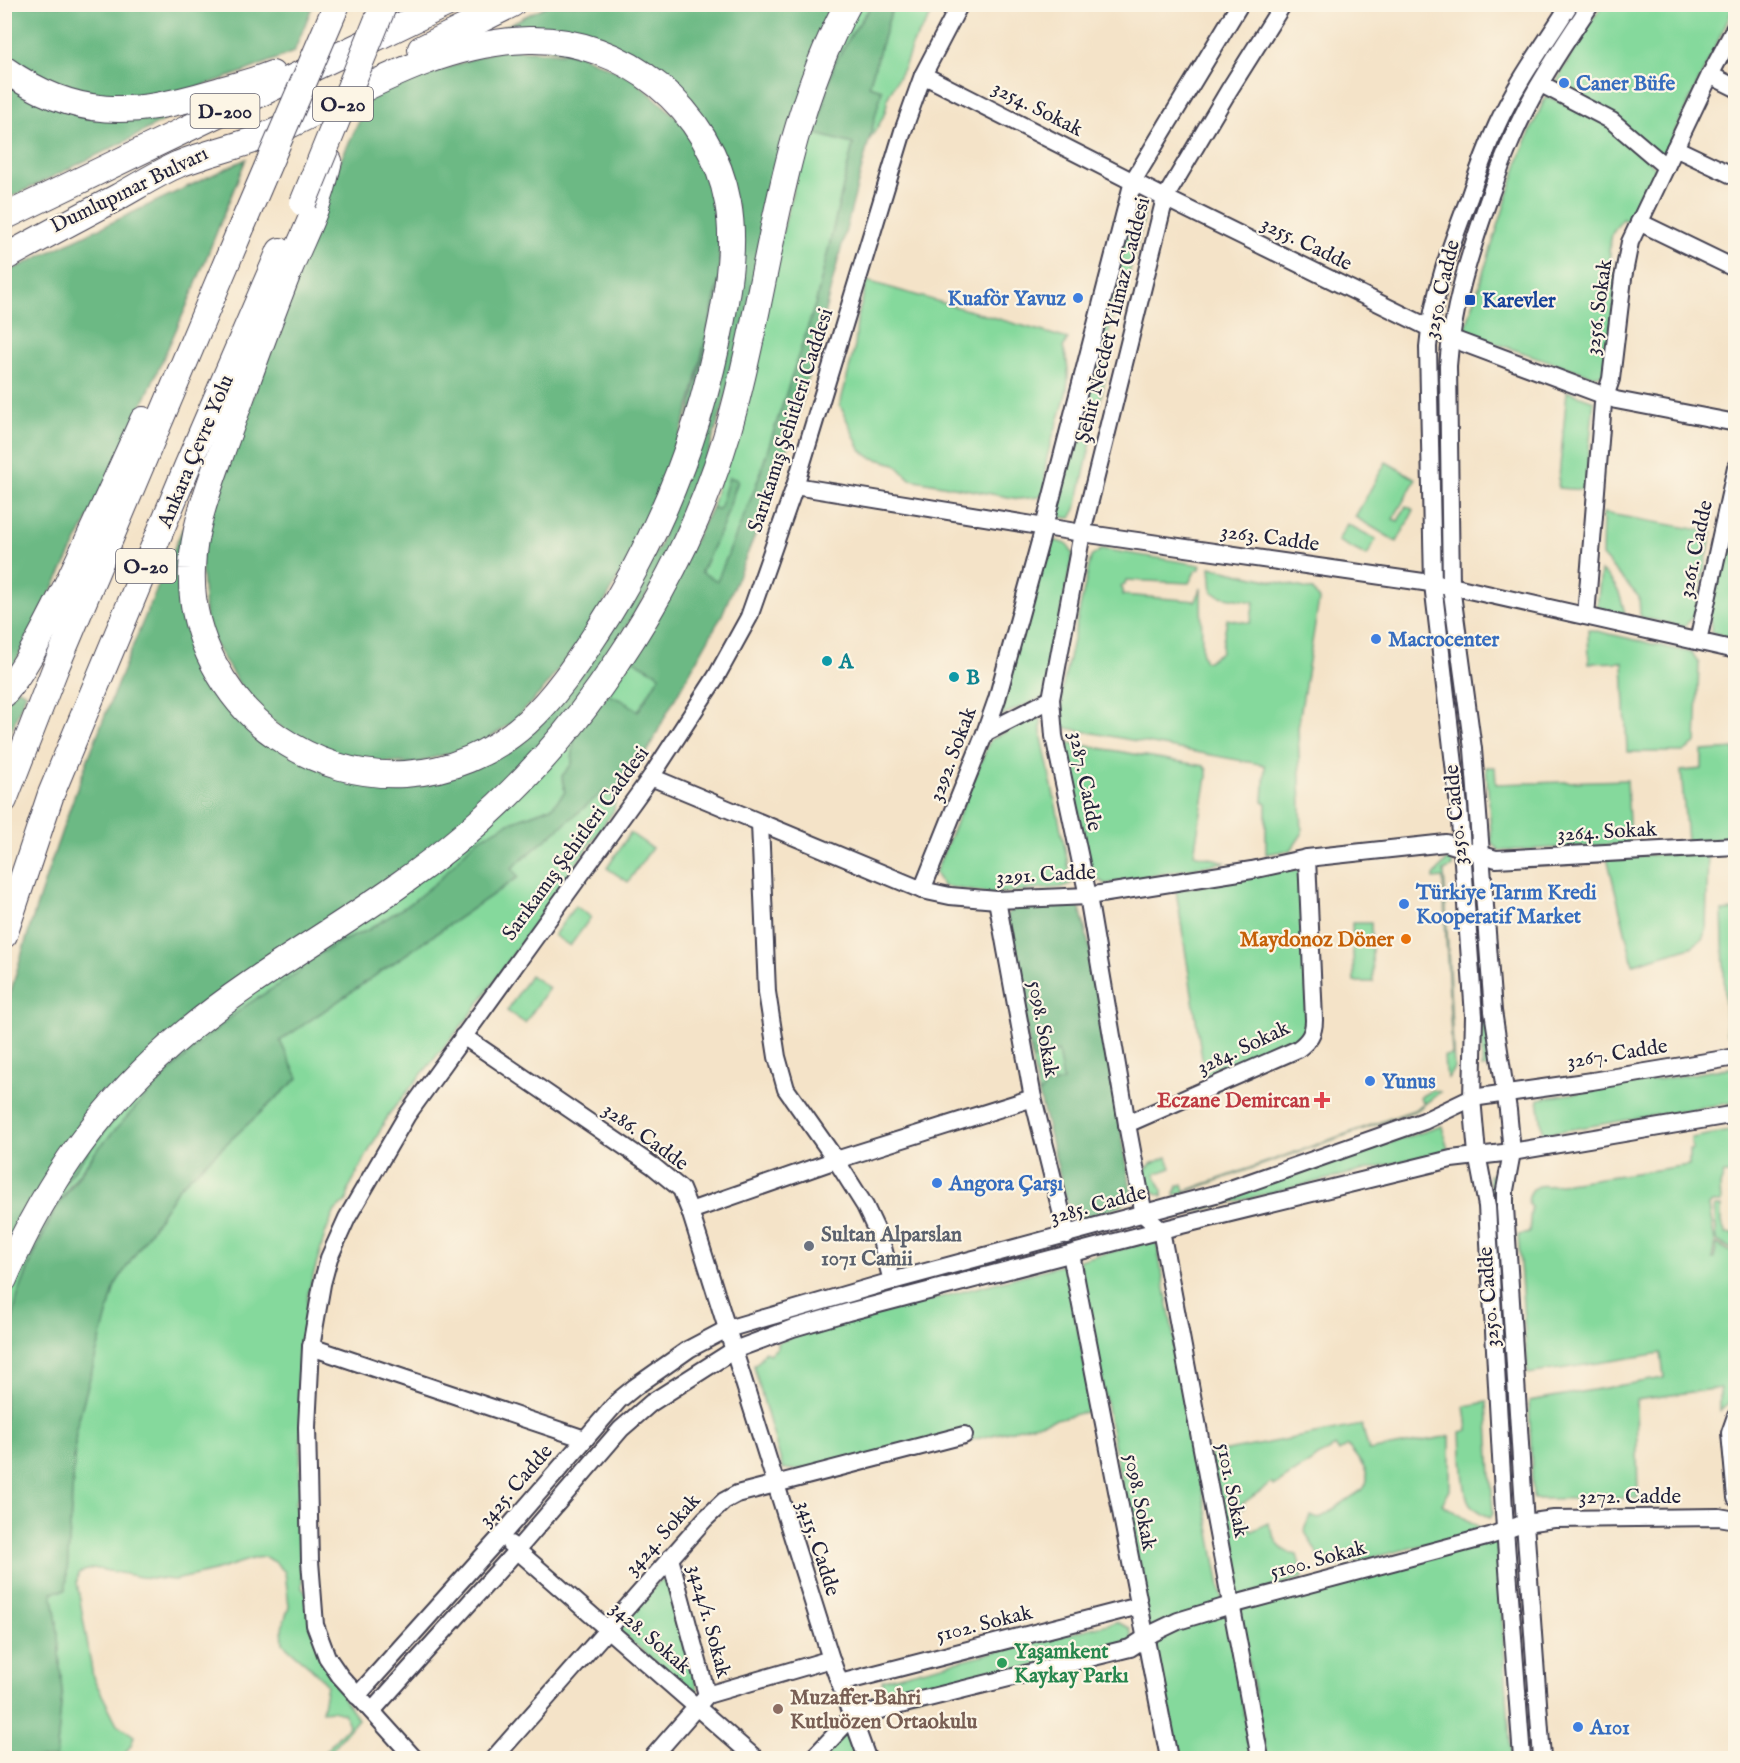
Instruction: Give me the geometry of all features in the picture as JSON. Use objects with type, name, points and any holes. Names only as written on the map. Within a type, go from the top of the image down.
[{"type":"highway","points":[[321,38],[330,4]]},
{"type":"highway","name":"Ankara Çevre Yolu","points":[[4,800],[56,669],[337,4]]},
{"type":"highway","name":"Ankara Çevre Yolu","points":[[4,935],[60,773],[264,286],[311,200],[341,109],[384,4]]},
{"type":"highway","points":[[4,69],[28,86],[79,106],[127,110],[172,105],[270,75],[422,4]]},
{"type":"highway","name":"Dumlupınar Bulvarı","points":[[4,217],[446,4]]},
{"type":"highway","name":"Dumlupınar Bulvarı","points":[[4,248],[512,4]]},
{"type":"highway","points":[[4,1279],[23,1235],[54,1180],[110,1105],[147,1067],[187,1031],[273,969],[397,887],[469,831],[515,787],[559,739],[599,689],[668,581],[692,529],[718,459],[734,412],[796,136],[817,71],[848,4]]},
{"type":"highway","points":[[4,258],[178,165],[271,134],[426,60],[464,49],[526,40],[573,44],[600,52],[633,68],[659,85],[681,106],[698,127],[713,154],[723,180],[729,207],[731,245],[728,286],[716,348],[685,460],[640,562],[574,668],[547,702],[524,725],[498,744],[475,757],[430,772],[394,775],[358,772],[323,762],[294,749],[244,708],[223,681],[203,637],[195,609],[192,568],[200,517],[226,438],[280,295],[311,200]]},
{"type":"highway","points":[[4,694],[21,672],[72,574],[189,319],[227,264]]},
{"type":"street","name":"Sarıkamış Şehitleri Caddesi","points":[[414,1758],[357,1696],[327,1657],[315,1625],[310,1561],[307,1427],[311,1347],[329,1258],[347,1218],[407,1114],[651,777],[716,677],[749,617],[795,486],[923,75],[960,4]]},
{"type":"street","name":"Şehit Necdet Yılmaz Caddesi","points":[[1044,527],[1133,181],[1240,4]]},
{"type":"street","name":"Şehit Necdet Yılmaz Caddesi","points":[[1082,533],[1165,198],[1283,4]]},
{"type":"street","name":"3250. Cadde","points":[[1522,1758],[1505,1529],[1487,1206],[1477,1154],[1472,1098],[1474,1016],[1460,807],[1433,584],[1428,384],[1429,328],[1460,221],[1496,126],[1570,4]]},
{"type":"street","name":"3250. Cadde","points":[[1542,1758],[1505,1206],[1505,1190],[1512,1152],[1506,1092],[1493,1011],[1473,749],[1451,586],[1448,375],[1450,338],[1463,280],[1489,197],[1516,128],[1540,84],[1591,4]]},
{"type":"street","name":"3256. Sokak","points":[[1586,616],[1602,415],[1611,379],[1630,242],[1736,26]]},
{"type":"street","name":"3254. Sokak","points":[[923,75],[1165,198]]},
{"type":"street","points":[[1710,75],[1736,88]]},
{"type":"street","points":[[1540,84],[1612,121],[1666,167]]},
{"type":"street","points":[[1675,148],[1736,177]]},
{"type":"street","name":"3255. Cadde","points":[[1165,198],[1450,338],[1616,400],[1736,423]]},
{"type":"street","points":[[1639,222],[1736,269]]},
{"type":"street","name":"3261. Cadde","points":[[1698,641],[1736,467]]},
{"type":"street","name":"3263. Cadde","points":[[795,486],[1082,533],[1451,586],[1736,650]]},
{"type":"street","name":"3292. Sokak","points":[[922,890],[986,733],[1044,527]]},
{"type":"street","name":"3287. Cadde","points":[[1082,533],[1051,699],[1054,736],[1088,896],[1144,1215]]},
{"type":"street","points":[[986,733],[1051,699]]},
{"type":"street","name":"3291. Cadde","points":[[651,777],[922,890],[950,896],[997,900],[1088,896],[1252,870],[1307,858],[1446,843],[1462,847]]},
{"type":"street","points":[[760,823],[767,992],[777,1057],[786,1089],[865,1206],[881,1240],[892,1281]]},
{"type":"street","name":"3264. Sokak","points":[[1462,847],[1496,859],[1736,846]]},
{"type":"street","name":"3284. Sokak","points":[[1127,1124],[1298,1049],[1309,1039],[1314,1020],[1307,858]]},
{"type":"street","name":"5098. Sokak","points":[[997,900],[1034,1098],[1067,1235]]},
{"type":"street","name":"3286. Cadde","points":[[463,1036],[671,1179],[681,1189],[727,1329]]},
{"type":"street","name":"3267. Cadde","points":[[1472,1098],[1736,1057]]},
{"type":"street","points":[[690,1211],[836,1160],[1034,1098]]},
{"type":"street","name":"3285. Cadde","points":[[727,1329],[892,1281],[1220,1193],[1424,1121],[1472,1098]]},
{"type":"street","points":[[1512,1152],[1736,1114]]},
{"type":"street","name":"3285. Cadde","points":[[734,1350],[816,1321],[1161,1230],[1451,1159],[1477,1154],[1512,1152]]},
{"type":"street","points":[[1144,1215],[1161,1230]]},
{"type":"street","name":"5101. Sokak","points":[[1161,1230],[1260,1758]]},
{"type":"street","name":"5098. Sokak","points":[[1071,1254],[1169,1758]]},
{"type":"street","name":"3415. Cadde","points":[[727,1329],[831,1659],[867,1758]]},
{"type":"street","name":"3425. Cadde","points":[[357,1696],[619,1400],[689,1349],[727,1329]]},
{"type":"street","points":[[311,1347],[585,1438]]},
{"type":"street","name":"3425. Cadde","points":[[372,1711],[517,1550],[621,1429],[667,1392],[734,1350]]},
{"type":"street","points":[[1736,1416],[1730,1433],[1736,1498]]},
{"type":"street","name":"3424. Sokak","points":[[494,1758],[670,1558],[724,1501],[736,1494],[775,1483],[964,1435]]},
{"type":"street","name":"3272. Cadde","points":[[1505,1529],[1525,1523],[1554,1519],[1719,1517],[1736,1520]]},
{"type":"street","name":"5100. Sokak","points":[[852,1717],[1130,1648],[1166,1626],[1231,1605],[1490,1536],[1505,1529]]},
{"type":"street","name":"3428. Sokak","points":[[501,1536],[608,1628],[702,1701],[755,1758]]},
{"type":"street","name":"3424/1. Sokak","points":[[670,1558],[702,1701]]},
{"type":"street","name":"5102. Sokak","points":[[840,1683],[1139,1606]]},
{"type":"street","points":[[652,1758],[702,1701],[831,1659]]},
{"type":"street","points":[[813,1758],[852,1717]]},
{"type":"green space","points":[[4,5],[313,5],[294,52],[159,101],[82,97],[24,70],[5,54]]},
{"type":"green space","points":[[548,5],[838,5],[727,395],[690,509],[660,573],[596,676],[533,755],[449,836],[207,1004],[5,1256],[5,1013],[42,889],[85,767],[132,647],[183,528],[188,528],[205,663],[325,773],[498,755],[660,546],[737,206],[647,64],[481,38]]},
{"type":"green space","points":[[858,5],[872,5],[834,65],[816,134],[853,144],[816,302],[756,486],[717,582],[701,573],[723,525],[738,481],[719,510],[712,507],[794,186],[824,79]]},
{"type":"green space","points":[[872,5],[893,5],[869,86],[882,90],[795,427],[772,494],[722,615],[639,768],[615,798],[604,791],[512,868],[518,877],[280,1041],[298,1078],[179,1187],[115,1285],[76,1429],[66,1590],[52,1592],[57,1623],[62,1693],[56,1758],[5,1758],[4,1579],[8,1579],[10,1548],[4,1547],[5,1351],[18,1295],[55,1210],[96,1151],[156,1085],[203,1040],[245,1006],[301,970],[302,964],[338,943],[368,930],[411,903],[438,881],[475,841],[511,822],[552,807],[565,792],[562,776],[572,764],[574,736],[607,694],[628,704],[638,712],[660,675],[632,659],[712,507],[719,510],[729,477],[738,480],[723,525],[701,572],[717,581],[756,486],[816,302],[853,144],[816,134],[834,65]]},
{"type":"green space","points":[[893,5],[938,5],[913,43],[905,65],[887,99],[884,116],[868,142],[882,90],[869,86]]},
{"type":"green space","points":[[1603,5],[1735,5],[1662,159],[1555,85],[1585,29]]},
{"type":"green space","points":[[501,49],[578,54],[632,78],[681,121],[707,169],[719,217],[720,276],[692,398],[667,477],[640,538],[590,629],[540,693],[512,723],[478,745],[416,763],[354,761],[292,736],[251,704],[214,643],[205,617],[200,543],[328,187],[372,94]]},
{"type":"green space","points":[[5,81],[156,118],[168,118],[5,200]]},
{"type":"green space","points":[[1546,96],[1610,123],[1656,168],[1631,222],[1622,219],[1612,234],[1609,250],[1616,287],[1605,373],[1594,376],[1464,333],[1522,151]]},
{"type":"green space","points":[[246,159],[189,301],[112,472],[5,683],[5,273]]},
{"type":"green space","points":[[1131,202],[1145,205],[1143,222],[1126,285],[1119,284],[1115,307],[1105,307]]},
{"type":"green space","points":[[867,281],[1068,339],[1063,348],[1068,377],[1066,391],[1046,462],[1046,491],[1039,497],[1019,499],[910,479],[895,464],[870,457],[860,449],[840,405],[855,346],[857,320]]},
{"type":"green space","points":[[1101,314],[1113,315],[1103,359],[1109,361],[1076,509],[1071,518],[1059,517],[1059,505]]},
{"type":"green space","points":[[1567,391],[1594,401],[1585,490],[1558,488]]},
{"type":"green space","points":[[1386,462],[1416,479],[1393,519],[1398,521],[1406,506],[1414,510],[1397,542],[1355,517]]},
{"type":"green space","points":[[1735,486],[1735,640],[1711,632],[1710,612]]},
{"type":"green space","points":[[1603,513],[1712,532],[1695,615],[1684,627],[1643,618],[1640,615],[1639,597],[1602,556]]},
{"type":"green space","points":[[1347,524],[1376,539],[1367,556],[1338,541]]},
{"type":"green space","points":[[1046,538],[1067,544],[1073,554],[1044,697],[996,718]]},
{"type":"green space","points":[[1102,549],[1201,565],[1189,583],[1126,580],[1121,587],[1123,595],[1196,601],[1201,588],[1202,654],[1205,661],[1221,652],[1227,619],[1250,623],[1254,602],[1220,596],[1212,592],[1210,567],[1313,590],[1319,600],[1298,728],[1302,834],[1291,850],[1266,854],[1266,803],[1263,802],[1265,765],[1061,727],[1062,690],[1091,557]]},
{"type":"green space","points":[[1601,571],[1618,590],[1625,614],[1597,607]]},
{"type":"green space","points":[[1588,629],[1692,653],[1699,663],[1696,743],[1683,752],[1627,752],[1623,662],[1589,663]]},
{"type":"green space","points":[[632,659],[660,675],[638,712],[607,694]]},
{"type":"green space","points":[[17,688],[26,693],[5,747],[5,702]]},
{"type":"green space","points":[[1032,718],[1041,718],[1041,733],[1072,883],[1065,887],[990,894],[943,886],[935,873],[990,740]]},
{"type":"green space","points":[[574,736],[572,764],[562,776],[565,792],[552,807],[511,822],[411,903],[368,930],[338,943],[302,964],[301,970],[244,1007],[211,1034],[136,1107],[86,1164],[55,1209],[24,1278],[5,1351],[5,1309],[11,1289],[45,1212],[103,1129],[166,1063]]},
{"type":"green space","points":[[1064,742],[1204,766],[1207,770],[1207,777],[1194,854],[1226,862],[1106,884],[1092,876]]},
{"type":"green space","points":[[1735,749],[1735,838],[1687,841],[1681,771],[1702,769],[1702,751]]},
{"type":"green space","points":[[1486,767],[1495,767],[1496,784],[1627,780],[1630,844],[1500,851],[1492,843]]},
{"type":"green space","points":[[605,790],[615,798],[614,810],[472,1013],[389,1114],[349,1188],[347,1200],[335,1211],[325,1234],[308,1294],[302,1366],[300,1493],[295,1503],[301,1513],[298,1538],[303,1544],[302,1588],[309,1596],[342,1686],[343,1698],[358,1719],[325,1758],[319,1758],[349,1725],[344,1713],[332,1710],[322,1711],[327,1685],[283,1643],[282,1628],[289,1606],[285,1572],[275,1562],[265,1557],[255,1558],[175,1580],[141,1577],[93,1568],[78,1573],[77,1582],[93,1677],[117,1724],[134,1736],[122,1758],[56,1758],[62,1693],[57,1623],[52,1592],[66,1590],[76,1429],[115,1285],[179,1187],[298,1078],[280,1041],[517,878],[511,868]]},
{"type":"green space","points":[[630,833],[652,848],[628,882],[607,868]]},
{"type":"green space","points":[[1708,852],[1706,930],[1702,939],[1691,947],[1633,964],[1607,857]]},
{"type":"green space","points":[[1449,857],[1452,857],[1452,867],[1444,871],[1454,1068],[1448,1078],[1444,1056],[1452,1055],[1443,878],[1434,879],[1434,876]]},
{"type":"green space","points":[[1298,870],[1302,874],[1309,1022],[1299,1042],[1206,1084],[1176,890]]},
{"type":"green space","points":[[1471,880],[1476,880],[1492,1067],[1482,1068],[1482,1017]]},
{"type":"green space","points":[[1073,904],[1080,908],[1095,969],[1131,1190],[1125,1203],[1119,1207],[1081,1218],[1068,1207],[1039,1094],[1046,1086],[1063,1081],[1058,1051],[1032,1060],[1007,914],[1017,905]]},
{"type":"green space","points":[[575,906],[591,917],[570,946],[554,935]]},
{"type":"green space","points":[[1736,910],[1735,1039],[1726,1032],[1722,911]]},
{"type":"green space","points":[[1352,923],[1371,923],[1373,982],[1354,982]]},
{"type":"green space","points":[[530,975],[549,988],[525,1023],[507,1011]]},
{"type":"green space","points":[[1058,1051],[1063,1081],[1051,1084],[1039,1094],[1032,1060]]},
{"type":"green space","points":[[1735,1067],[1735,1102],[1543,1134],[1538,1099]]},
{"type":"green space","points":[[1432,1090],[1440,1092],[1417,1110],[1174,1196],[1178,1186],[1182,1184],[1185,1191],[1414,1110],[1424,1103],[1420,1097]]},
{"type":"green space","points":[[1442,1126],[1448,1150],[1175,1216],[1345,1157]]},
{"type":"green space","points":[[1735,1130],[1735,1174],[1724,1174],[1720,1186],[1721,1203],[1712,1203],[1709,1206],[1715,1242],[1712,1259],[1714,1259],[1717,1244],[1729,1251],[1735,1251],[1735,1401],[1720,1411],[1720,1388],[1636,1400],[1638,1498],[1533,1499],[1529,1401],[1664,1378],[1661,1353],[1528,1374],[1518,1235],[1529,1233],[1531,1208],[1528,1203],[1531,1191],[1539,1186],[1689,1165],[1689,1150],[1692,1150],[1691,1138]]},
{"type":"green space","points":[[1167,1157],[1171,1168],[1155,1174],[1162,1190],[1162,1196],[1151,1190],[1144,1171],[1151,1164]]},
{"type":"green space","points":[[1489,1175],[1499,1175],[1496,1202],[1506,1360],[1503,1360]]},
{"type":"green space","points":[[1714,1207],[1721,1207],[1721,1223],[1726,1234],[1735,1234],[1735,1248],[1729,1248],[1717,1241]]},
{"type":"green space","points":[[1156,1240],[1223,1603],[1149,1629],[1079,1260]]},
{"type":"green space","points":[[1066,1264],[1093,1410],[968,1441],[797,1470],[783,1469],[754,1365],[765,1351],[769,1354],[777,1348],[777,1343],[791,1337]]},
{"type":"green space","points":[[1487,1402],[1493,1514],[1490,1518],[1474,1509],[1467,1498],[1461,1432],[1468,1430],[1465,1406]]},
{"type":"green space","points":[[1362,1425],[1369,1451],[1450,1436],[1450,1490],[1442,1504],[1482,1529],[1326,1569],[1304,1530],[1310,1516],[1319,1519],[1363,1489],[1367,1478],[1366,1472],[1348,1446],[1339,1452],[1335,1446],[1274,1486],[1272,1483],[1242,1504],[1244,1507],[1238,1512],[1252,1531],[1268,1523],[1281,1548],[1297,1555],[1303,1578],[1236,1598],[1210,1454]]},
{"type":"green space","points":[[1497,1540],[1511,1757],[1267,1758],[1238,1609]]},
{"type":"green space","points":[[660,1581],[669,1582],[698,1691],[695,1695],[618,1630],[618,1626]]},
{"type":"green space","points":[[1226,1612],[1252,1758],[1175,1758],[1151,1642],[1166,1633]]},
{"type":"green space","name":"Yaşamkent Kaykay Parkı","points":[[1116,1622],[1130,1628],[1133,1641],[885,1704],[882,1680]]},
{"type":"green space","points":[[847,1730],[856,1758],[820,1758]]},
{"type":"place","name":"Caner Büfe","points":[[1564,83]]},
{"type":"place","name":"Kuaför Yavuz","points":[[1078,298]]},
{"type":"place","name":"Karevler","points":[[1470,300]]},
{"type":"place","name":"Macrocenter","points":[[1376,639]]},
{"type":"place","name":"A","points":[[827,661]]},
{"type":"place","name":"B","points":[[954,677]]},
{"type":"place","name":"Türkiye Tarım Kredi Kooperatif Market","points":[[1404,904]]},
{"type":"place","name":"Maydonoz Döner","points":[[1406,939]]},
{"type":"place","name":"Yunus","points":[[1370,1081]]},
{"type":"place","name":"Eczane Demircan","points":[[1322,1100]]},
{"type":"place","name":"Angora Çarşı","points":[[937,1183]]},
{"type":"place","name":"Sultan Alparslan 1071 Camii","points":[[809,1246]]},
{"type":"place","name":"Yaşamkent Kaykay Parkı","points":[[1002,1663]]},
{"type":"place","name":"Muzaffer Bahri Kutluözen Ortaokulu","points":[[778,1709]]},
{"type":"place","name":"A101","points":[[1578,1727]]}]
